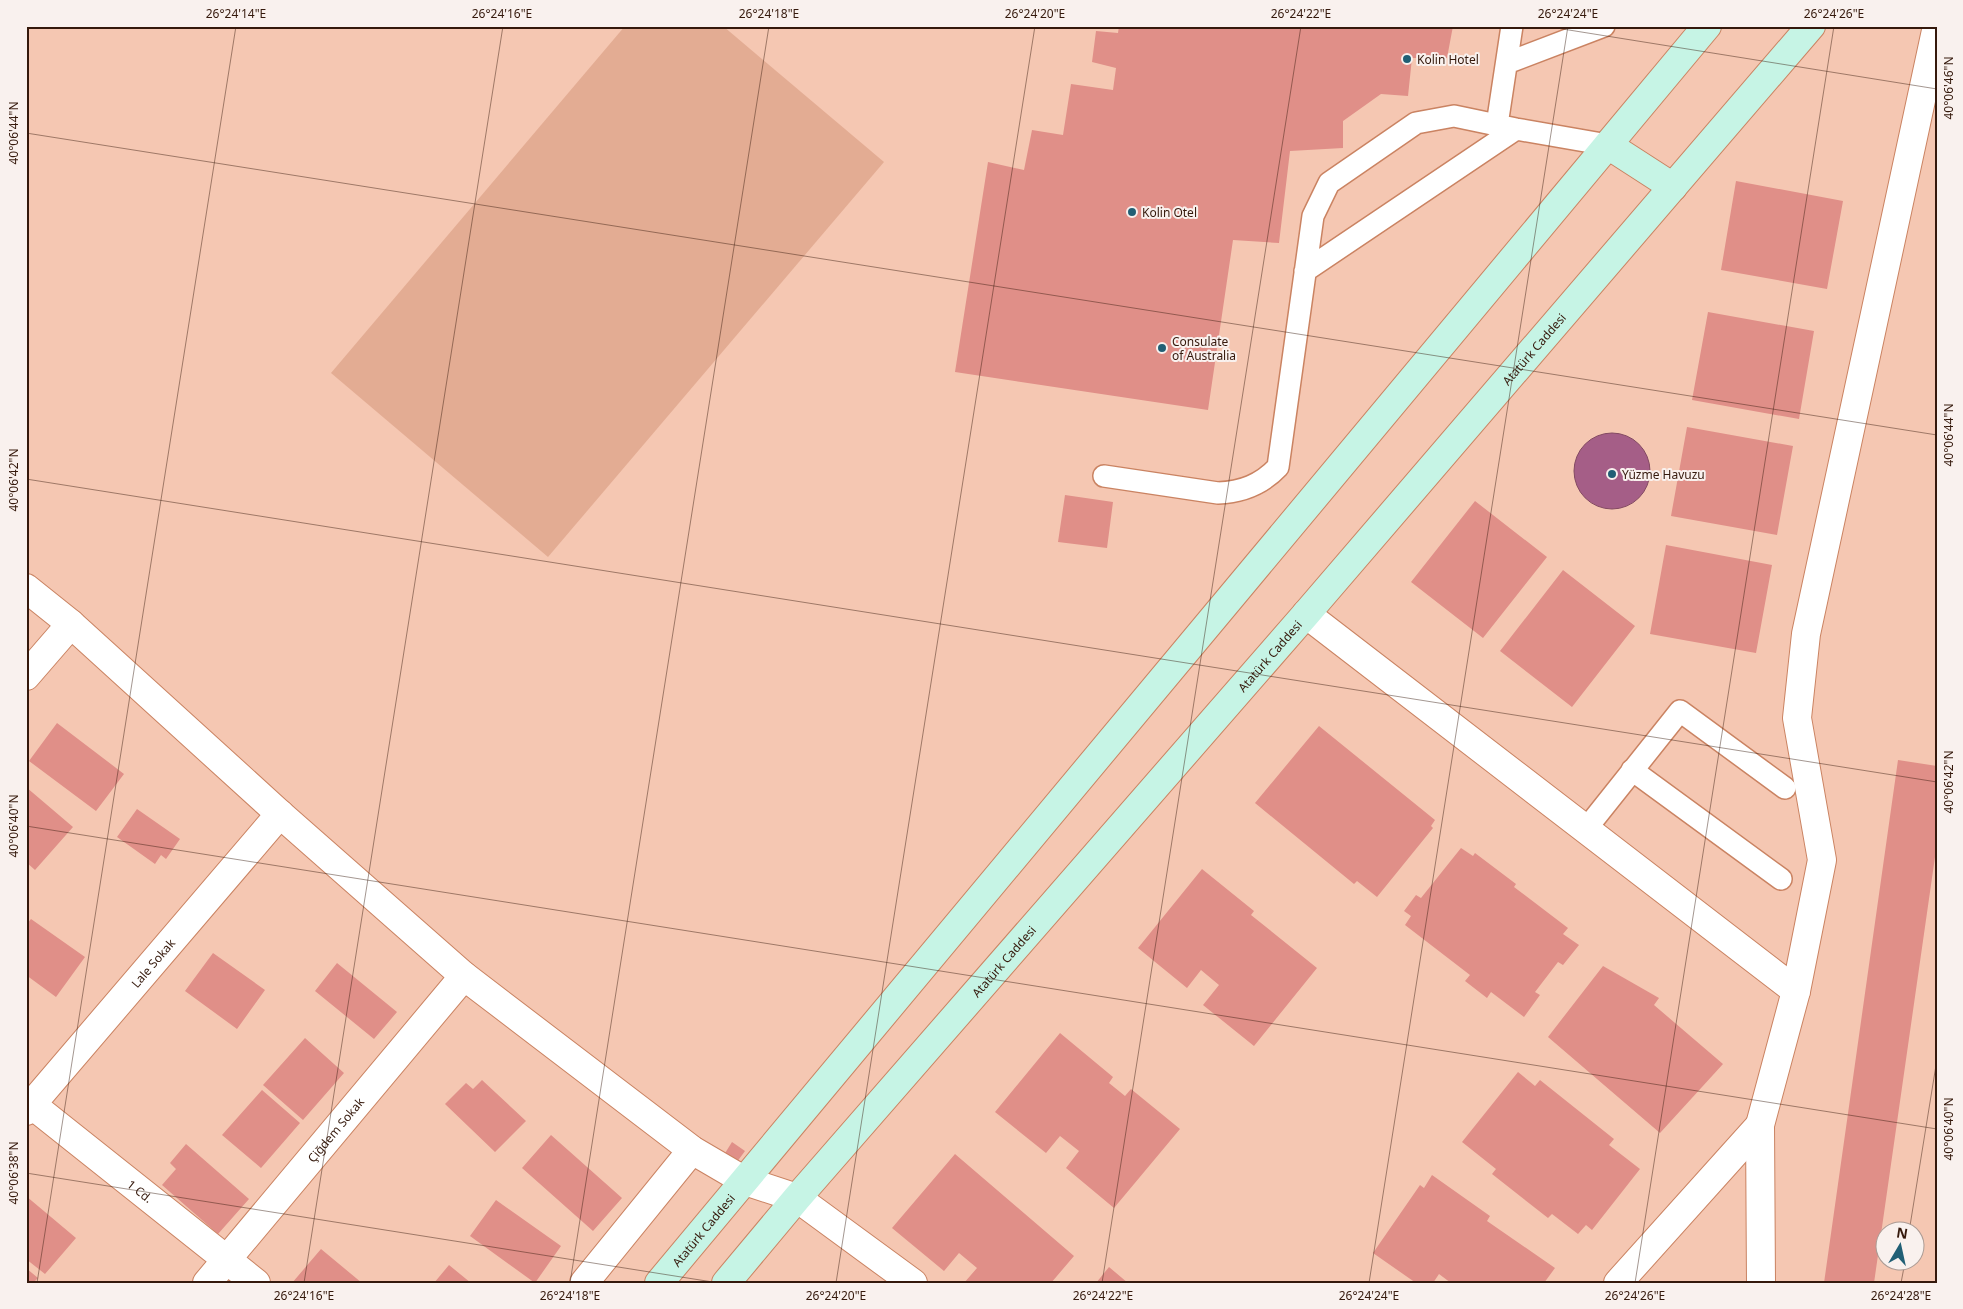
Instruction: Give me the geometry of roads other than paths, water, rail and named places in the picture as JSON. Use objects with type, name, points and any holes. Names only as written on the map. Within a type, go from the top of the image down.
[{"type":"main road","name":"Atatürk Caddesi","points":[[659,1283],[1707,26]]},
{"type":"main road","name":"Atatürk Caddesi","points":[[726,1283],[797,1198],[1306,614],[1811,26]]},
{"type":"main road","points":[[1608,145],[1673,187]]},
{"type":"street","points":[[1761,1283],[1760,1125],[1796,991],[1822,860],[1797,718],[1806,634],[1936,26]]},
{"type":"street","points":[[26,588],[71,624],[280,814],[464,976],[692,1150],[745,1181],[797,1198],[913,1283]]},
{"type":"street","points":[[1306,614],[1796,991]]},
{"type":"street","points":[[26,676],[71,624]]},
{"type":"street","name":"Lale Sokak","points":[[28,1105],[280,814]]},
{"type":"street","name":"Çiğdem Sokak","points":[[207,1283],[464,976]]},
{"type":"street","name":"1 Cd.","points":[[28,1105],[256,1283]]},
{"type":"street","points":[[1618,1283],[1760,1125]]},
{"type":"street","points":[[584,1283],[692,1150]]},
{"type":"lane","points":[[1506,127],[1506,63],[1512,26]]},
{"type":"lane","points":[[1506,63],[1604,26]]},
{"type":"lane","points":[[1104,476],[1200,490],[1233,492],[1248,489],[1271,475],[1278,467],[1313,216],[1329,182],[1416,123],[1454,116],[1608,145]]},
{"type":"lane","points":[[1305,271],[1506,127]]},
{"type":"lane","points":[[1586,829],[1680,711],[1785,788]]},
{"type":"lane","points":[[1632,770],[1781,879]]},
{"type":"place","name":"Kolin Hotel","points":[[1407,59]]},
{"type":"place","name":"Kolin Otel","points":[[1132,212]]},
{"type":"place","name":"Consulate of Australia","points":[[1162,348]]},
{"type":"place","name":"Yüzme Havuzu","points":[[1612,474]]}]
